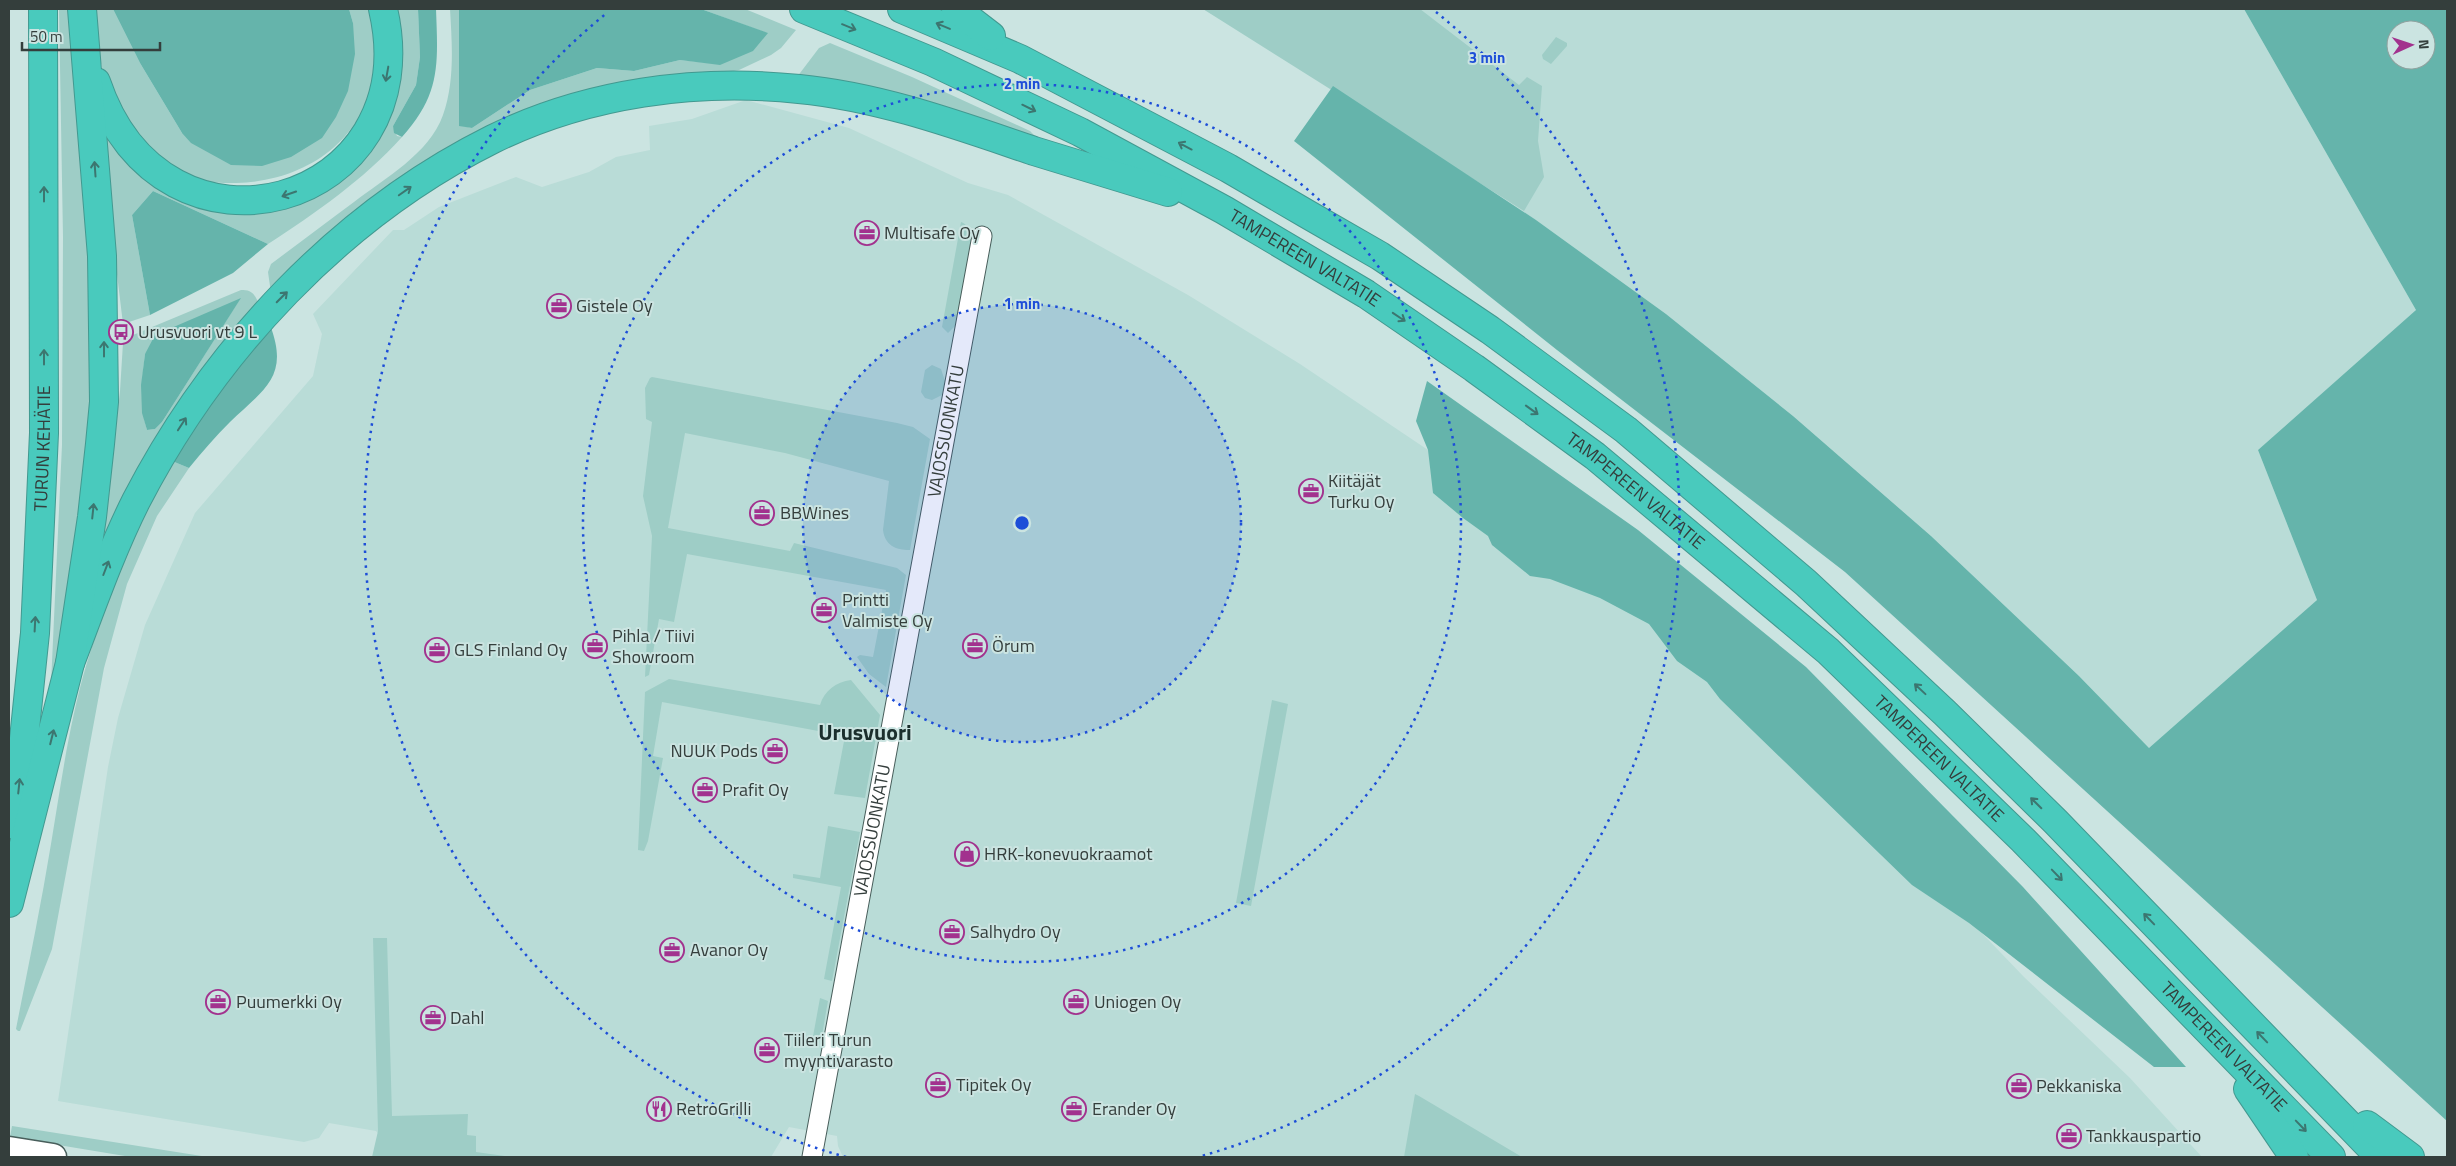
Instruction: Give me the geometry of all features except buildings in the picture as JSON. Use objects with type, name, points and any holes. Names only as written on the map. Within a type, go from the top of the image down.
[{"type":"highway","name":"TURUN KEHÄTIE","points":[[9,886],[35,633],[44,433],[43,9]]},
{"type":"highway","points":[[9,903],[70,663],[92,517],[104,402],[102,256],[82,9]]},
{"type":"highway","points":[[87,55],[109,116],[125,139],[157,173],[176,185],[209,198],[236,202],[258,201],[293,193],[318,180],[339,165],[363,136],[377,110],[387,75],[388,42],[383,9]]},
{"type":"highway","name":"TAMPEREEN VALTATIE","points":[[804,9],[933,62],[1054,119],[1224,210],[1366,294],[1482,374],[1602,462],[1828,651],[2023,840],[2331,1157]]},
{"type":"highway","name":"TAMPEREEN VALTATIE","points":[[902,9],[1020,59],[1228,168],[1380,256],[1490,330],[1626,430],[1806,583],[1945,713],[2055,821],[2380,1157]]},
{"type":"highway","points":[[956,9],[1020,59]]},
{"type":"highway","points":[[70,663],[110,558],[136,502],[195,404],[236,349],[270,309],[307,272],[406,190],[494,139],[537,121],[608,100],[659,90],[705,85],[800,89],[858,98],[910,110],[1224,210]]},
{"type":"highway","points":[[2206,1028],[2294,1157]]},
{"type":"highway","points":[[2296,1072],[2410,1157]]},
{"type":"street","name":"VAJOSSUONKATU","points":[[812,1157],[982,236]]},
{"type":"street","points":[[9,1150],[53,1157]]},
{"type":"shaded area","points":[[59,9],[70,9],[91,235],[94,389],[73,590],[51,684],[62,445],[63,237]]},
{"type":"shaded area","points":[[93,9],[113,9],[140,63],[182,133],[353,23],[349,9],[370,9],[375,47],[375,69],[370,93],[361,114],[349,132],[334,148],[316,161],[296,171],[274,178],[234,183],[205,181],[188,177],[164,160],[136,132],[111,89],[100,60]]},
{"type":"shaded area","points":[[113,9],[349,9],[353,23],[355,54],[348,91],[336,117],[322,138],[291,157],[262,166],[231,165],[191,143],[182,133],[140,63]]},
{"type":"shaded area","points":[[393,9],[418,9],[420,57],[416,85],[393,126],[397,136],[402,137],[355,182],[268,244],[153,191],[132,215],[150,315],[123,324],[98,116],[122,155],[156,185],[247,213],[264,211],[308,198],[350,174],[370,149]]},
{"type":"shaded area","points":[[418,9],[436,9],[437,46],[434,78],[424,107],[402,137],[394,133],[393,126],[416,85],[420,57]]},
{"type":"shaded area","points":[[450,9],[459,9],[459,125],[472,128],[530,90],[597,68],[634,71],[680,60],[720,64],[767,33],[701,9],[745,9],[796,30],[781,48],[771,55],[739,70],[574,98],[271,293],[268,272],[271,264],[405,164],[428,142],[443,115],[447,102],[451,76],[452,49]]},
{"type":"shaded area","points":[[459,9],[701,9],[768,33],[753,51],[720,65],[680,60],[634,71],[597,68],[530,90],[472,128],[459,126]]},
{"type":"shaded area","points":[[1203,9],[2244,9],[2416,310],[2258,450],[2317,600],[2149,748],[2079,676],[1931,536],[1793,416],[1666,314],[1536,220],[1401,129],[1333,86]]},
{"type":"shaded area","points":[[1203,9],[1420,9],[1519,85],[1527,77],[1542,86],[1538,141],[1544,177],[1524,211]]},
{"type":"shaded area","points":[[2244,9],[2447,9],[2447,1121],[1845,572],[1557,350],[1294,141],[1333,86],[1536,220],[1666,314],[1793,416],[1931,536],[2079,676],[2149,748],[2317,600],[2258,450],[2416,310]]},
{"type":"shaded area","points":[[1556,37],[1567,43],[1567,46],[1551,64],[1543,59],[1542,55]]},
{"type":"shaded area","points":[[830,43],[912,77],[1030,131],[1041,142],[797,77],[819,48]]},
{"type":"shaded area","points":[[746,100],[849,128],[968,183],[1008,195],[1188,295],[1300,364],[1428,450],[1636,609],[1930,879],[2024,977],[2130,1078],[2202,1157],[843,1157],[838,1146],[837,1136],[789,1127],[771,1157],[400,1157],[376,1131],[329,1123],[319,1138],[304,1142],[58,1101],[108,767],[118,718],[145,625],[195,513],[313,376],[322,334],[313,314],[393,230],[404,230],[439,207],[516,177],[542,187],[589,172],[616,157],[650,150],[649,126],[692,119]]},
{"type":"shaded area","points":[[153,191],[268,244],[233,273],[150,315],[132,215]]},
{"type":"shaded area","points":[[961,222],[967,226],[971,233],[971,252],[957,324],[948,333],[942,327]]},
{"type":"shaded area","points":[[241,290],[248,290],[253,293],[259,304],[100,557],[120,391],[123,343],[133,335]],"holes":[[[240,299],[162,422],[155,429],[147,430],[142,401],[145,354]]]},
{"type":"shaded area","points":[[241,298],[162,422],[155,429],[147,430],[142,413],[141,385],[145,354],[155,335]]},
{"type":"shaded area","points":[[270,325],[277,357],[275,370],[263,391],[230,422],[189,468],[172,461],[202,412]]},
{"type":"shaded area","points":[[932,365],[941,369],[945,381],[942,395],[932,400],[925,398],[921,392],[925,370]]},
{"type":"shaded area","points":[[652,377],[897,423],[913,427],[930,439],[910,550],[895,548],[888,543],[884,535],[889,481],[785,453],[685,433],[668,528],[790,551],[794,543],[897,568],[906,575],[886,687],[869,674],[857,657],[860,655],[873,657],[886,590],[687,554],[674,622],[659,619],[649,675],[645,677],[652,536],[643,496],[652,422],[646,419],[645,388]]},
{"type":"shaded area","points":[[1427,381],[1638,530],[1806,667],[2023,887],[2186,1067],[2154,1067],[1969,923],[1912,885],[1720,699],[1707,682],[1677,661],[1649,624],[1600,598],[1550,579],[1530,576],[1492,545],[1488,536],[1433,493],[1428,450],[1416,421]]},
{"type":"shaded area","points":[[172,461],[189,468],[157,516],[127,584],[104,668],[52,949],[20,1031],[18,1031],[16,1029],[43,890],[66,754],[80,688],[94,639],[113,587],[147,510]]},
{"type":"shaded area","points":[[669,679],[820,705],[824,695],[831,688],[851,680],[880,715],[865,798],[834,794],[845,736],[662,702],[653,756],[663,758],[648,841],[644,851],[638,850],[645,692]]},
{"type":"shaded area","points":[[1272,700],[1288,704],[1251,906],[1236,903]]},
{"type":"shaded area","points":[[828,826],[860,832],[832,981],[824,979],[841,887],[793,878],[793,874],[820,878]]},
{"type":"shaded area","points":[[373,938],[387,938],[392,1116],[468,1114],[467,1135],[476,1136],[476,1152],[512,1157],[372,1157],[378,1131]]},
{"type":"shaded area","points":[[820,998],[828,1001],[821,1041],[812,1042]]},
{"type":"shaded area","points":[[1415,1094],[1419,1096],[1522,1157],[1404,1157]]},
{"type":"shaded area","points":[[12,1126],[208,1157],[131,1157],[10,1137]]},
{"type":"place","name":"Multisafe Oy","points":[[867,233]]},
{"type":"place","name":"Gistele Oy","points":[[559,306]]},
{"type":"place","name":"Urusvuori vt 9 L","points":[[121,332]]},
{"type":"place","name":"Kiitäjät Turku Oy","points":[[1311,491]]},
{"type":"place","name":"BBWines","points":[[762,513]]},
{"type":"place","name":"Printti Valmiste Oy","points":[[824,610]]},
{"type":"place","name":"Pihla / Tiivi Showroom","points":[[595,646]]},
{"type":"place","name":"Örum","points":[[975,646]]},
{"type":"place","name":"GLS Finland Oy","points":[[437,650]]},
{"type":"place","name":"NUUK Pods","points":[[775,751]]},
{"type":"place","name":"Prafit Oy","points":[[705,790]]},
{"type":"place","name":"HRK-konevuokraamot","points":[[967,854]]},
{"type":"place","name":"Salhydro Oy","points":[[952,932]]},
{"type":"place","name":"Avanor Oy","points":[[672,950]]},
{"type":"place","name":"Puumerkki Oy","points":[[218,1002]]},
{"type":"place","name":"Uniogen Oy","points":[[1076,1002]]},
{"type":"place","name":"Dahl","points":[[433,1018]]},
{"type":"place","name":"Tiileri Turun myyntivarasto","points":[[767,1050]]},
{"type":"place","name":"Tipitek Oy","points":[[938,1085]]},
{"type":"place","name":"Pekkaniska","points":[[2019,1086]]},
{"type":"place","name":"RetroGrilli","points":[[659,1109]]},
{"type":"place","name":"Erander Oy","points":[[1074,1109]]},
{"type":"place","name":"Tankkauspartio","points":[[2069,1136]]},
{"type":"district","name":"Urusvuori","points":[[865,732]]}]
